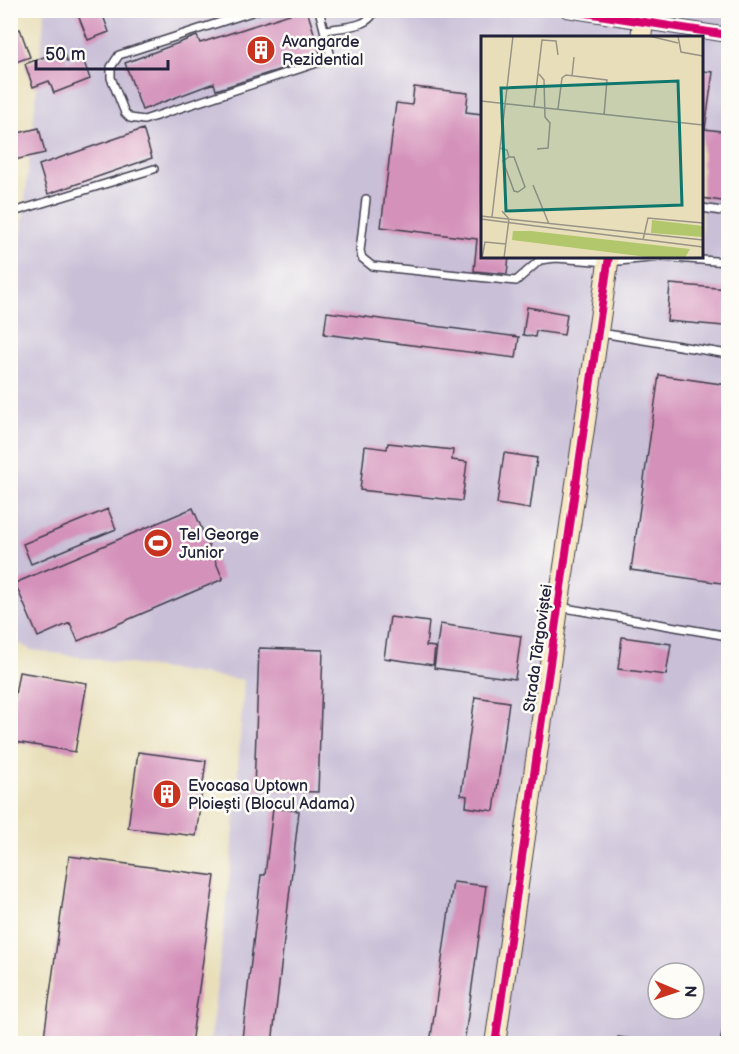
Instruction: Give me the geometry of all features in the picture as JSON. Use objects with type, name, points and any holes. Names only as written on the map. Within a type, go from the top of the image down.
[{"type":"street","points":[[567,10],[643,24],[729,34]]},
{"type":"street","name":"Strada Târgoviștei","points":[[495,1044],[608,259]]},
{"type":"lane","points":[[258,10],[119,55],[111,67],[111,78],[125,113],[130,118],[144,120],[323,61],[330,52],[319,10]]},
{"type":"lane","points":[[325,30],[368,22],[373,17],[374,10]]},
{"type":"lane","points":[[10,213],[154,169]]},
{"type":"lane","points":[[366,199],[360,251],[362,258],[372,266],[516,281],[540,260],[556,258],[661,258],[729,262]]},
{"type":"lane","points":[[703,208],[729,212]]},
{"type":"lane","points":[[597,332],[729,354]]},
{"type":"lane","points":[[557,606],[729,636]]},
{"type":"shaded area","points":[[45,11],[728,11],[728,1043],[210,1043],[232,857],[244,680],[31,650],[11,639],[11,331]]},
{"type":"building","points":[[76,10],[101,10],[109,32],[88,40]]},
{"type":"building","points":[[307,10],[321,56],[216,90],[214,83],[142,110],[125,63],[197,36],[200,43]]},
{"type":"building","points":[[20,29],[30,57],[10,64],[10,32]]},
{"type":"building","points":[[63,50],[67,62],[82,56],[90,79],[54,93],[49,81],[33,87],[25,64]]},
{"type":"building","points":[[703,71],[713,72],[705,129],[728,132],[728,202],[703,198]]},
{"type":"building","points":[[414,87],[468,93],[466,112],[481,114],[481,258],[509,258],[507,274],[474,271],[477,239],[381,227],[396,103],[412,105]]},
{"type":"building","points":[[39,128],[45,153],[10,161],[10,135]]},
{"type":"building","points":[[143,129],[152,158],[48,194],[39,165]]},
{"type":"building","points":[[670,284],[728,289],[724,326],[667,321]]},
{"type":"building","points":[[527,307],[567,314],[564,335],[536,331],[535,337],[523,335]]},
{"type":"building","points":[[327,312],[519,337],[516,358],[324,334]]},
{"type":"building","points":[[659,375],[728,385],[728,584],[631,570]]},
{"type":"building","points":[[388,443],[453,450],[452,460],[467,462],[462,501],[360,490],[365,446],[387,449]]},
{"type":"building","points":[[504,453],[537,458],[530,509],[497,504]]},
{"type":"building","name":"Tel George Junior","points":[[193,508],[223,579],[78,641],[70,623],[38,637],[15,583]]},
{"type":"building","points":[[108,509],[116,529],[31,564],[23,544]]},
{"type":"building","points":[[390,617],[429,622],[426,646],[435,647],[433,665],[384,658]]},
{"type":"building","points":[[440,624],[521,636],[515,679],[434,668]]},
{"type":"building","points":[[622,637],[671,644],[666,675],[618,669]]},
{"type":"building","points":[[259,648],[323,650],[318,792],[254,790]]},
{"type":"building","points":[[19,672],[87,683],[75,752],[10,741],[10,723]]},
{"type":"building","points":[[475,697],[509,702],[494,811],[466,807],[467,796],[461,795]]},
{"type":"building","name":"Evocasa Uptown Ploiești (Blocul Adama)","points":[[138,752],[206,761],[196,836],[128,828]]},
{"type":"building","points":[[273,808],[299,811],[272,1044],[227,1044],[228,1037],[242,1039],[261,875],[265,875]]},
{"type":"building","points":[[69,856],[215,876],[191,1044],[43,1044]]},
{"type":"building","points":[[453,882],[486,886],[464,1044],[430,1044]]},
{"type":"building","points":[[724,1022],[728,1023],[728,1044],[720,1044]]},
{"type":"building","points":[[618,1037],[655,1042],[655,1044],[617,1044]]},
{"type":"cycle path","points":[[567,10],[728,35]]},
{"type":"cycle path","points":[[495,1044],[609,258]]},
{"type":"place","name":"Avangarde Rezidential","points":[[261,50]]},
{"type":"place","name":"Tel George Junior","points":[[158,543]]},
{"type":"place","name":"Evocasa Uptown Ploiești (Blocul Adama)","points":[[167,794]]}]
